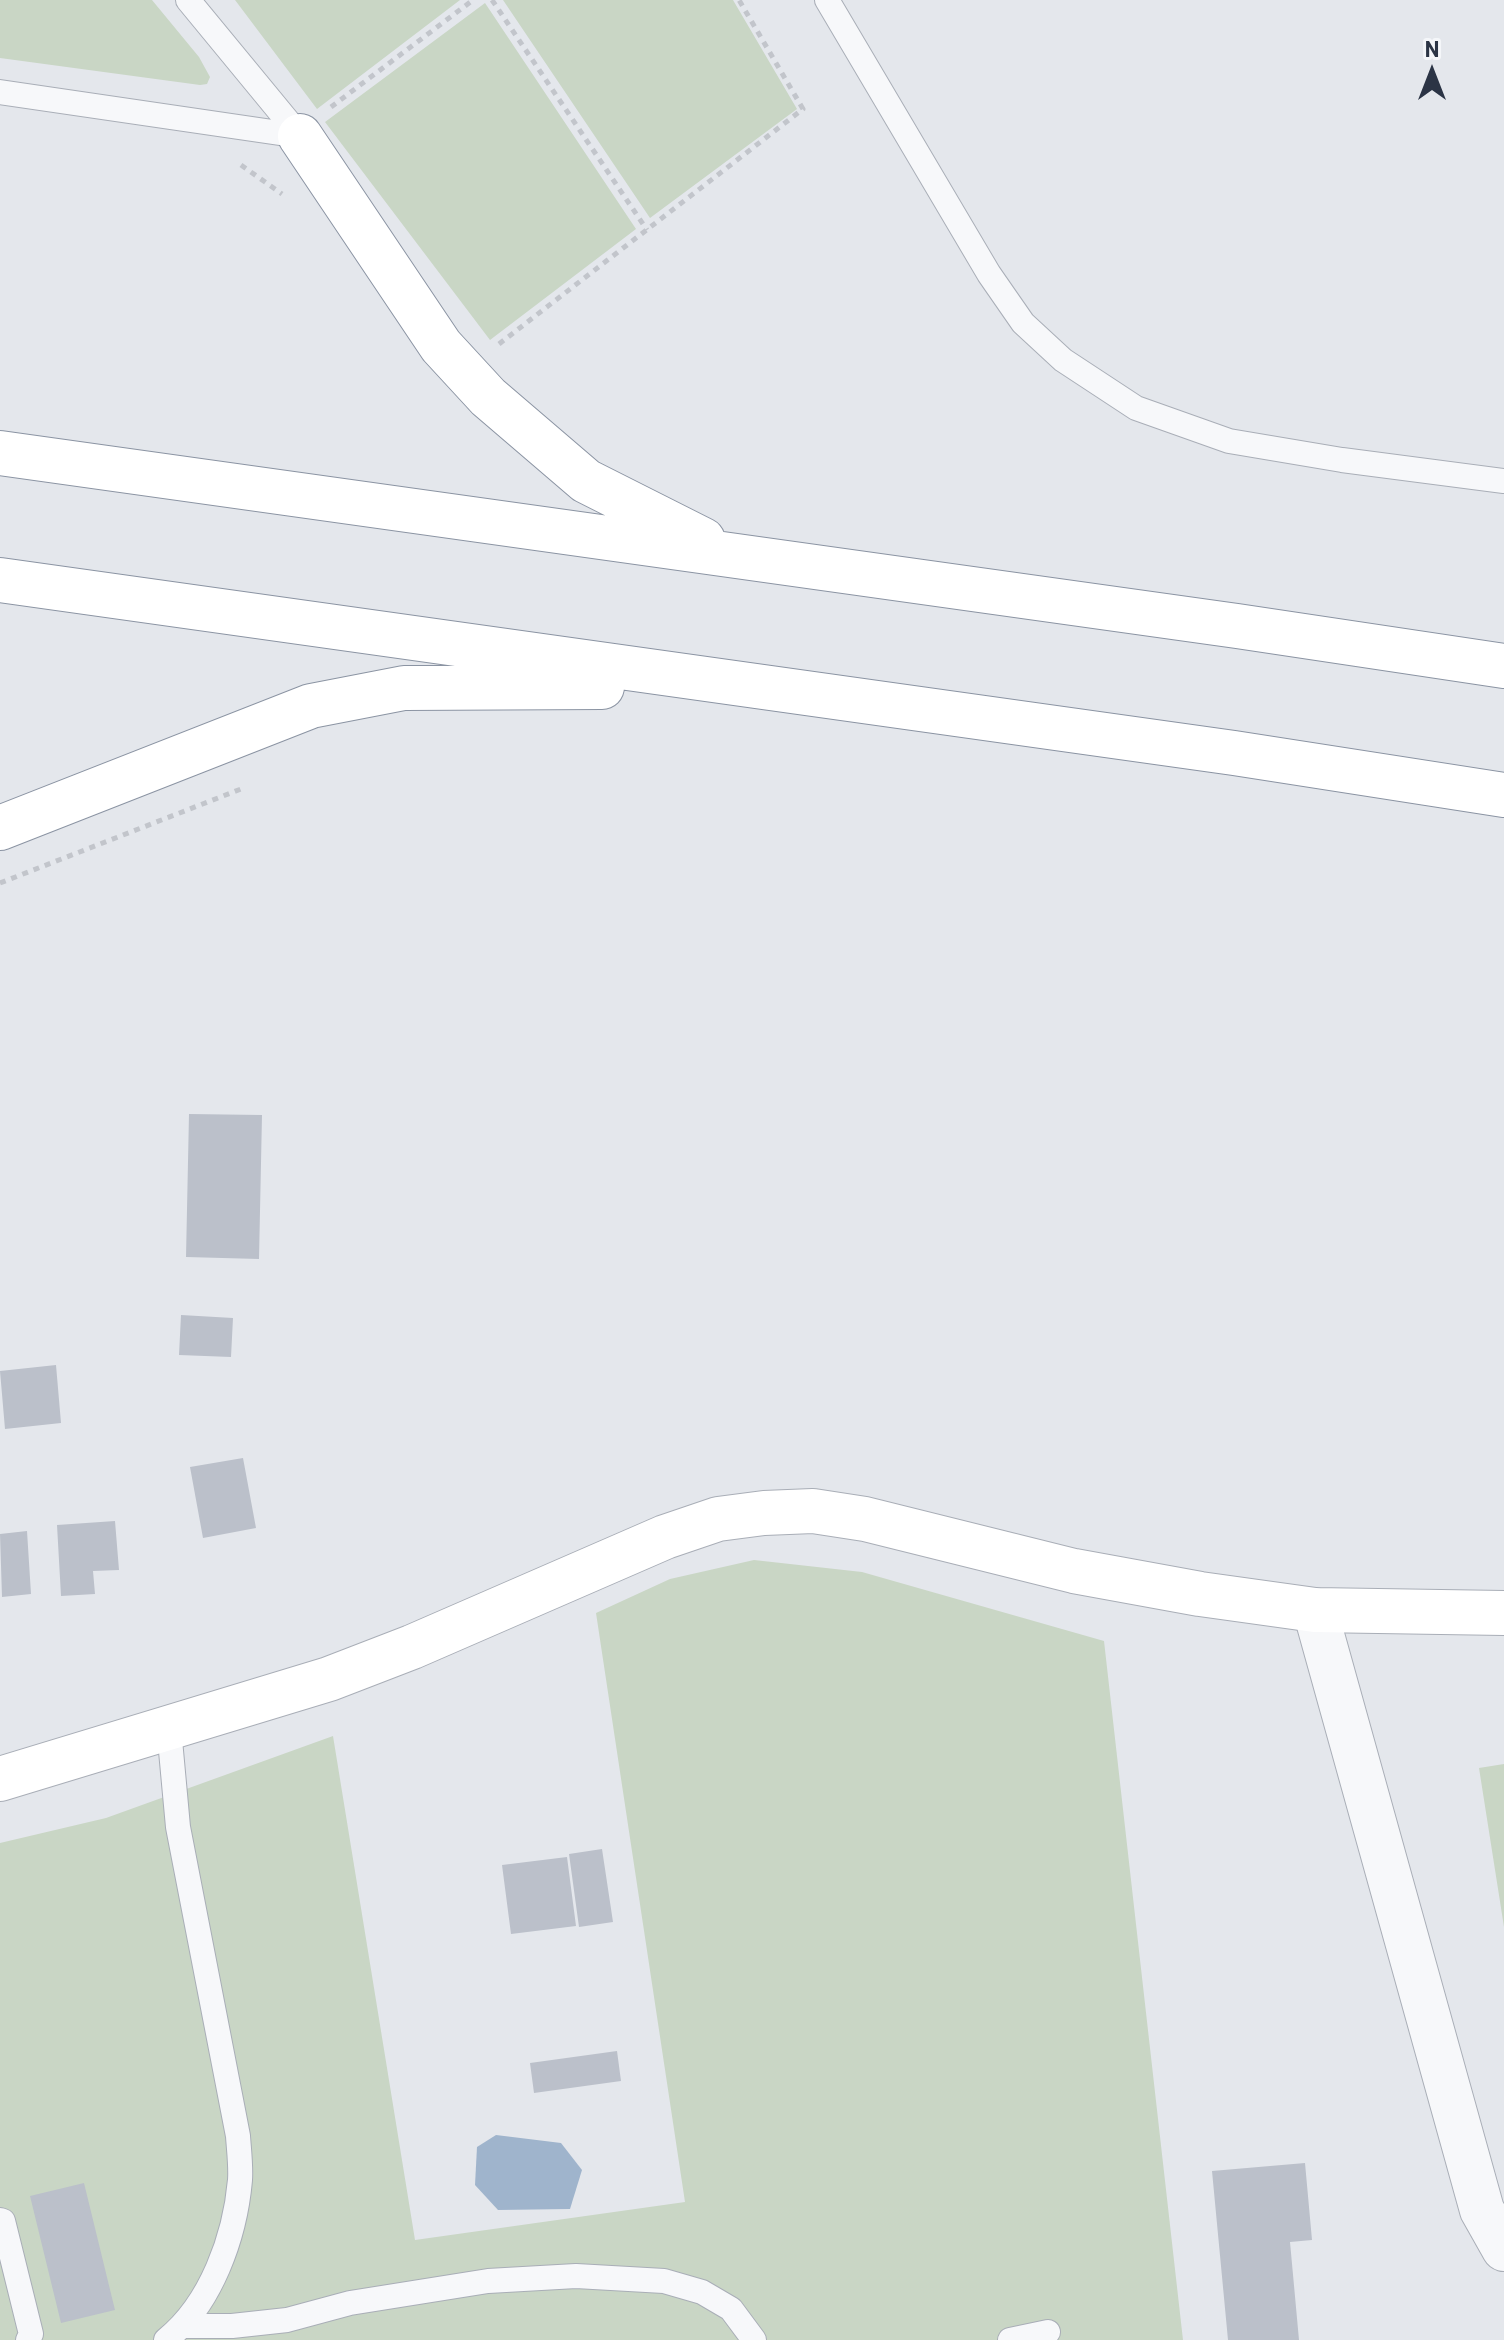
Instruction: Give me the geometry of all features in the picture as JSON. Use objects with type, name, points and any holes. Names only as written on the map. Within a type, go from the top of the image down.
[{"type":"main road","points":[[313,124],[441,346],[488,397],[586,481],[734,555]]},
{"type":"main road","points":[[0,453],[1504,666]]},
{"type":"main road","points":[[0,580],[761,686],[1504,795]]},
{"type":"main road","points":[[0,828],[311,706],[404,688],[761,686]]},
{"type":"main road","points":[[0,1779],[329,1679],[412,1647],[665,1537],[718,1519],[764,1513],[813,1511],[865,1519],[1074,1571],[1200,1594],[1315,1610],[1504,1613]]},
{"type":"street","points":[[1315,1610],[1482,2210],[1504,2249]]},
{"type":"lane","points":[[188,0],[313,124]]},
{"type":"lane","points":[[827,0],[989,274],[1023,323],[1063,360],[1136,408],[1229,441],[1342,460],[1504,481]]},
{"type":"lane","points":[[0,92],[313,124]]},
{"type":"lane","points":[[169,1729],[178,1827],[238,2136],[240,2179],[232,2224],[218,2265],[201,2302],[175,2333]]},
{"type":"lane","points":[[0,2220],[3,2221],[34,2338]]},
{"type":"lane","points":[[175,2333],[287,2320],[350,2303],[488,2281],[576,2276],[664,2281],[702,2292],[731,2309],[754,2340]]},
{"type":"lane","points":[[1010,2340],[1048,2332]]},
{"type":"path","points":[[313,124],[473,0]]},
{"type":"path","points":[[492,0],[647,230]]},
{"type":"path","points":[[498,345],[803,109],[739,0]]},
{"type":"path","points":[[229,159],[253,171],[288,199]]},
{"type":"path","points":[[0,883],[241,789]]},
{"type":"green space","points":[[0,0],[152,0],[199,57],[210,77],[207,84],[200,85],[0,58]]},
{"type":"green space","points":[[235,0],[460,0],[317,109]]},
{"type":"green space","points":[[503,0],[733,0],[797,109],[650,218]]},
{"type":"green space","points":[[485,3],[636,229],[490,340],[325,122]]},
{"type":"green space","points":[[754,1560],[862,1572],[1104,1641],[1183,2340],[0,2340],[0,1843],[106,1818],[333,1736],[415,2240],[685,2202],[596,1613],[670,1579]]},
{"type":"green space","points":[[1504,1764],[1504,1927],[1479,1768]]},
{"type":"water","points":[[496,2135],[561,2143],[582,2170],[570,2209],[498,2210],[475,2185],[477,2147]]},
{"type":"building","points":[[189,1114],[262,1115],[259,1259],[186,1257]]},
{"type":"building","points":[[181,1315],[233,1318],[231,1357],[179,1355]]},
{"type":"building","points":[[56,1365],[61,1423],[5,1429],[0,1371]]},
{"type":"building","points":[[243,1458],[256,1528],[203,1538],[190,1467]]},
{"type":"building","points":[[115,1521],[119,1570],[93,1571],[95,1594],[61,1596],[57,1525]]},
{"type":"building","points":[[27,1531],[31,1594],[2,1597],[0,1534]]},
{"type":"building","points":[[602,1849],[613,1922],[579,1927],[569,1854]]},
{"type":"building","points":[[567,1857],[576,1926],[511,1934],[502,1865]]},
{"type":"building","points":[[617,2051],[621,2081],[534,2093],[530,2063]]},
{"type":"building","points":[[1305,2163],[1312,2240],[1290,2242],[1299,2340],[1228,2340],[1212,2171]]},
{"type":"building","points":[[84,2183],[115,2310],[61,2323],[30,2196]]}]
